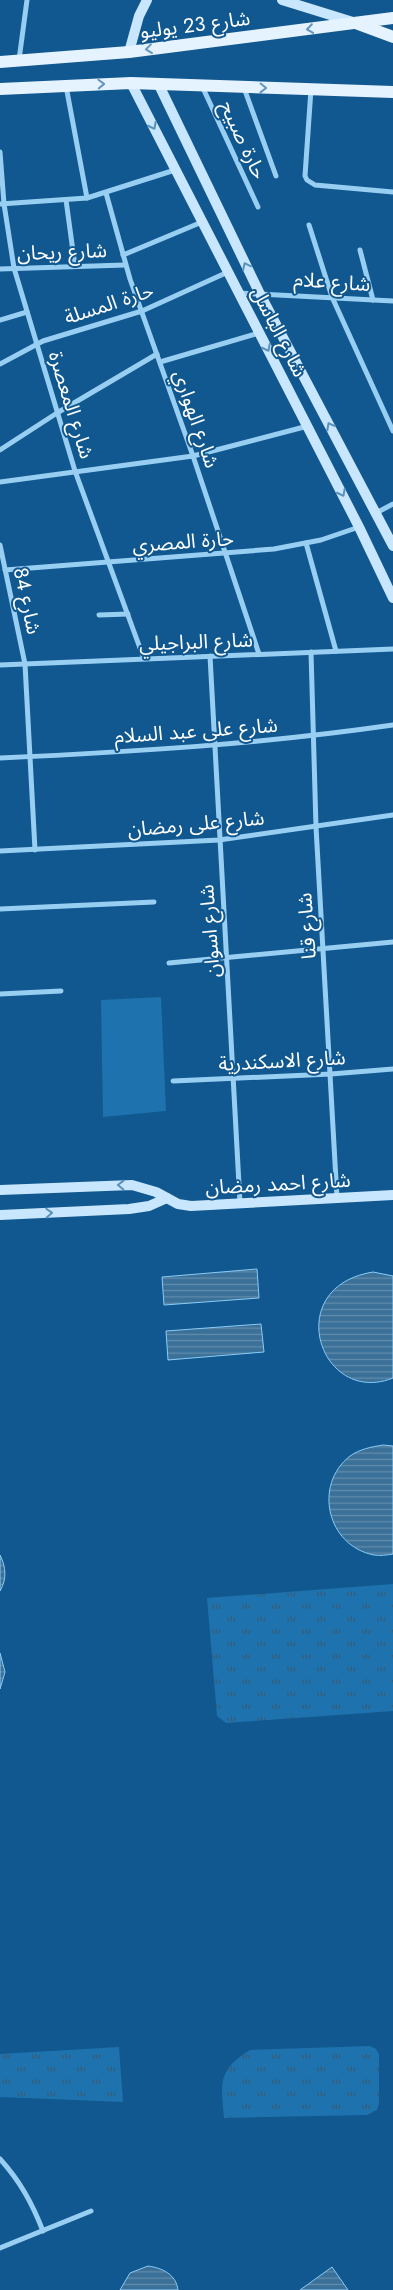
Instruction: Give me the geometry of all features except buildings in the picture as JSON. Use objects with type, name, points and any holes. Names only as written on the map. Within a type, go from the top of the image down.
[{"type":"main road","points":[[129,52],[139,16],[148,0]]},
{"type":"main road","points":[[282,0],[298,2],[393,37]]},
{"type":"main road","name":"شارع 23 يوليو","points":[[0,62],[129,52],[393,18]]},
{"type":"main road","name":"شارع الباسل","points":[[131,83],[308,426],[393,598]]},
{"type":"main road","points":[[0,88],[158,83],[244,88],[393,92]]},
{"type":"main road","name":"شارع الباسل","points":[[158,83],[259,292],[393,546]]},
{"type":"main road","points":[[376,92],[393,84]]},
{"type":"main road","name":"شارع احمد رمضان","points":[[0,1190],[132,1185],[150,1190],[178,1204],[191,1206],[393,1195]]},
{"type":"main road","points":[[0,1215],[140,1208],[167,1198]]},
{"type":"street","points":[[19,60],[27,0]]},
{"type":"street","points":[[66,85],[87,198]]},
{"type":"street","name":"حارة صبيح","points":[[202,85],[258,207]]},
{"type":"street","points":[[244,88],[276,176]]},
{"type":"street","points":[[311,89],[305,176],[307,180],[315,185],[393,192]]},
{"type":"street","name":"شارع المعصرة","points":[[0,152],[2,204],[14,268],[56,413],[75,471],[144,659]]},
{"type":"street","points":[[2,204],[87,198],[175,170]]},
{"type":"street","name":"شارع الهواري","points":[[106,193],[125,264],[193,456],[259,654]]},
{"type":"street","points":[[66,200],[75,266]]},
{"type":"street","name":"شارع ريحان","points":[[123,255],[202,222]]},
{"type":"street","points":[[309,225],[332,298],[393,431]]},
{"type":"street","points":[[360,250],[373,300]]},
{"type":"street","name":"شارع ريحان","points":[[0,269],[125,264]]},
{"type":"street","name":"حارة المسلة","points":[[0,364],[36,344],[142,311],[228,272]]},
{"type":"street","name":"شارع علام","points":[[239,293],[259,292],[393,301]]},
{"type":"street","points":[[0,320],[27,312]]},
{"type":"street","points":[[160,362],[259,333]]},
{"type":"street","points":[[0,450],[56,413],[157,354]]},
{"type":"street","points":[[0,482],[193,456],[308,426]]},
{"type":"street","points":[[376,513],[393,504]]},
{"type":"street","name":"حارة المصري","points":[[6,570],[274,549],[306,543],[359,527]]},
{"type":"street","points":[[306,543],[336,651]]},
{"type":"street","name":"شارع 84","points":[[0,544],[25,664],[35,850]]},
{"type":"street","points":[[98,615],[128,614]]},
{"type":"street","name":"شارع البراجيلي","points":[[0,665],[393,649]]},
{"type":"street","name":"شارع قنا","points":[[311,652],[316,828],[337,1198]]},
{"type":"street","name":"شارع اسوان","points":[[210,656],[240,1203]]},
{"type":"street","name":"شارع على عبد السلام","points":[[0,758],[215,746],[314,736],[393,725]]},
{"type":"street","name":"شارع على رمضان","points":[[0,851],[219,840],[316,828],[393,815]]},
{"type":"street","points":[[0,909],[154,902]]},
{"type":"street","points":[[169,963],[393,942]]},
{"type":"street","points":[[0,994],[61,991]]},
{"type":"street","name":"شارع الاسكندرية","points":[[173,1081],[331,1074],[393,1069]]},
{"type":"street","points":[[0,2159],[15,2176],[32,2202],[43,2231]]},
{"type":"street","points":[[0,2248],[91,2210]]},
{"type":"green space","points":[[161,997],[166,1111],[103,1117],[101,1000]]},
{"type":"green space","points":[[393,1584],[393,1711],[226,1723],[217,1716],[207,1598]]},
{"type":"green space","points":[[370,2046],[376,2049],[379,2054],[379,2103],[377,2110],[367,2115],[224,2118],[222,2087],[226,2071],[239,2057],[250,2050]]},
{"type":"green space","points":[[119,2047],[123,2102],[0,2097],[0,2054]]},
{"type":"shaded area","points":[[257,1269],[259,1298],[164,1305],[162,1277]]},
{"type":"shaded area","points":[[373,1272],[393,1276],[393,1378],[367,1382],[346,1376],[330,1361],[321,1342],[319,1320],[327,1299],[344,1282]]},
{"type":"shaded area","points":[[261,1324],[264,1352],[168,1360],[166,1331]]},
{"type":"shaded area","points":[[383,1445],[393,1446],[393,1554],[374,1555],[358,1549],[345,1540],[336,1527],[330,1513],[329,1498],[332,1482],[338,1468],[350,1456],[362,1450]]},
{"type":"shaded area","points":[[0,1555],[5,1573],[0,1591]]},
{"type":"shaded area","points":[[0,1653],[5,1672],[0,1689]]},
{"type":"shaded area","points":[[148,2266],[168,2273],[177,2284],[178,2290],[120,2290],[130,2273]]},
{"type":"shaded area","points":[[332,2267],[348,2290],[300,2290]]}]
